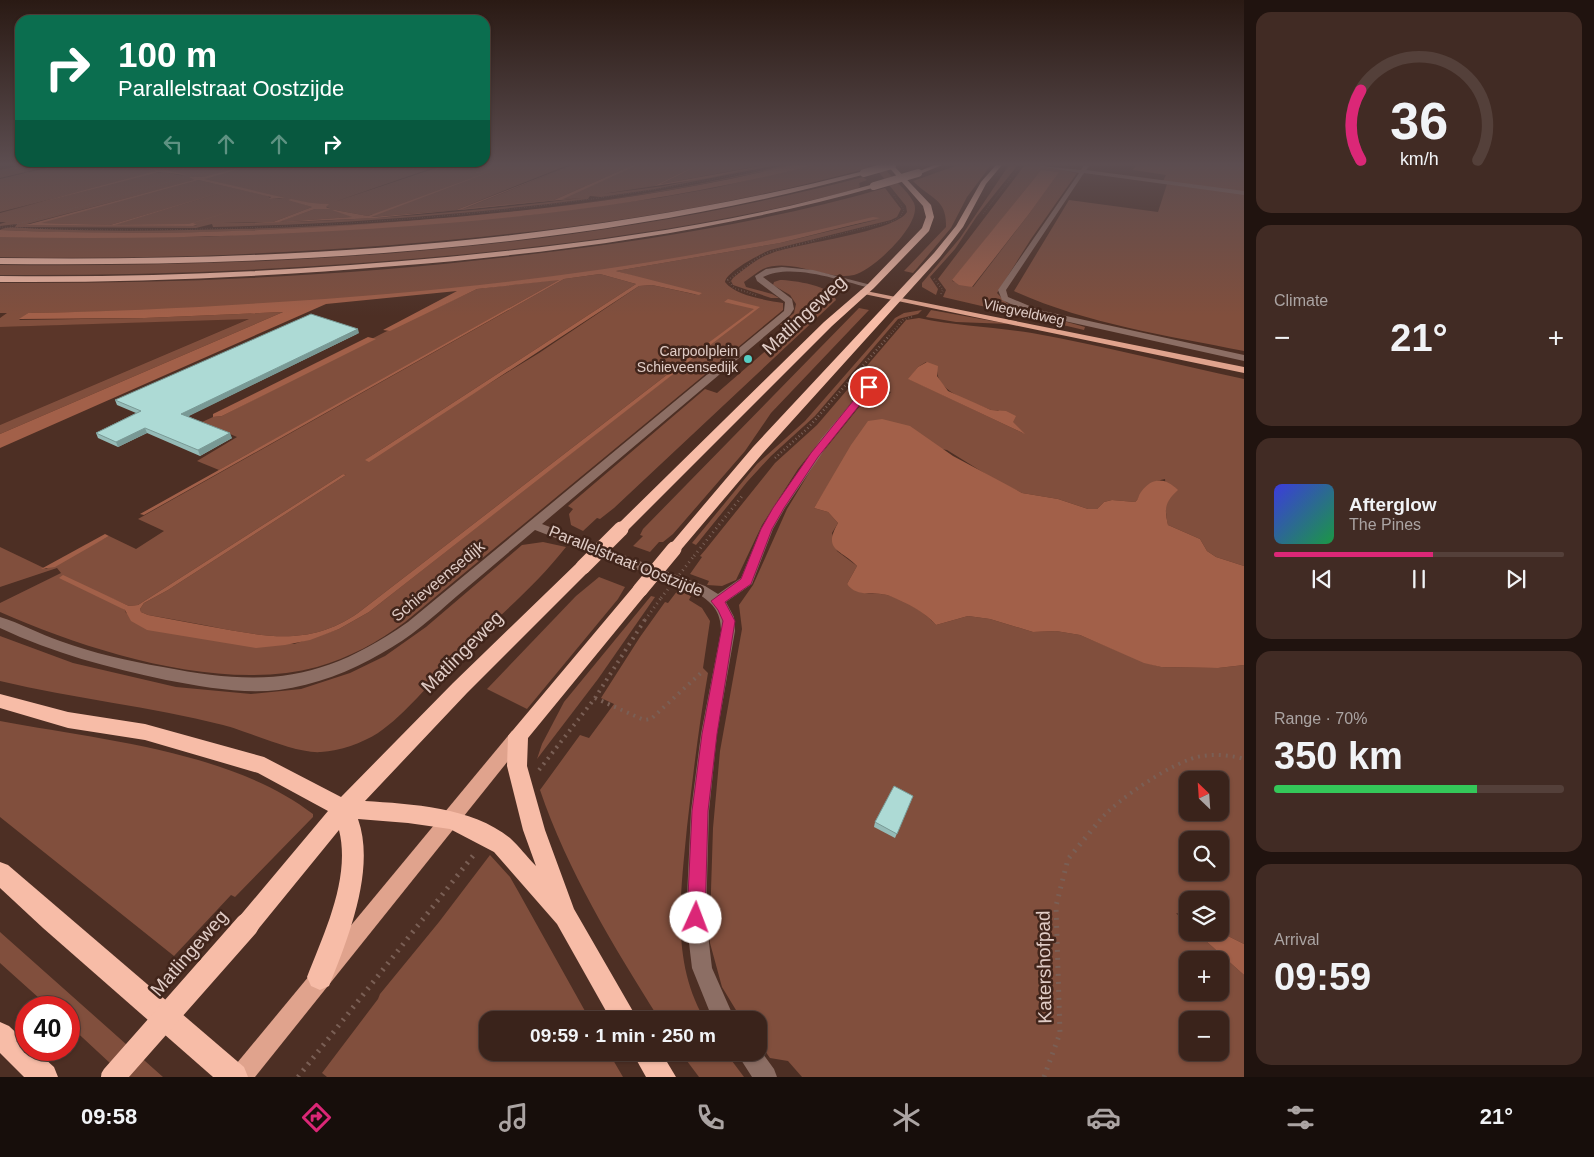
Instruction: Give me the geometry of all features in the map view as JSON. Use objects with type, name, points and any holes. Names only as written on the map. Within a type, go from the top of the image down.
[{"type":"highway","points":[[0,262],[162,262],[301,256],[516,237],[676,215]]},
{"type":"highway","points":[[0,279],[118,279],[236,275],[510,253],[688,228],[755,215]]},
{"type":"highway","name":"Matlingeweg","points":[[113,1077],[247,924],[343,809],[460,688],[828,324],[867,289],[922,234],[929,215]]},
{"type":"highway","points":[[620,1011],[565,916],[534,830],[517,766],[518,736],[758,450],[948,243],[964,215]]},
{"type":"highway","points":[[0,701],[68,720],[145,732],[264,766],[343,809],[408,813],[452,820],[488,836],[502,845],[565,916]]},
{"type":"highway","points":[[320,977],[346,902],[353,866],[352,837],[343,809]]},
{"type":"highway","points":[[0,872],[51,920],[234,1077]]},
{"type":"highway","points":[[0,1035],[44,1077]]},
{"type":"highway","points":[[651,1061],[662,1077]]},
{"type":"main road","name":"Vliegveldweg","points":[[867,289],[1244,370]]},
{"type":"main road","points":[[240,1077],[320,977],[452,820],[518,736]]},
{"type":"street","points":[[1053,215],[1002,290],[1005,298],[1036,312],[1244,358]]},
{"type":"street","points":[[789,302],[764,283],[758,276],[771,270],[785,268],[867,289]]},
{"type":"street","points":[[764,283],[769,279],[782,277],[805,280]]},
{"type":"street","points":[[839,287],[867,289]]},
{"type":"street","name":"Schieveensedijk","points":[[0,622],[29,636],[86,657],[231,684],[258,685],[284,682],[313,676],[352,663],[393,641],[787,313],[790,309],[789,302]]},
{"type":"street","name":"Parallelstraat Oostzijde","points":[[717,601],[746,581],[767,529],[783,502],[825,441],[869,387]]},
{"type":"street","name":"Parallelstraat Oostzijde","points":[[533,525],[700,589],[724,608],[729,621],[709,734],[700,811],[696,918],[702,968],[720,1011]]},
{"type":"street","points":[[754,1061],[766,1077]]},
{"type":"path","points":[[7,228],[42,215]]},
{"type":"path","points":[[0,227],[203,229],[441,215]]},
{"type":"path","points":[[789,302],[768,299],[738,290],[730,285],[728,280],[759,257],[772,251],[893,221],[901,215]]},
{"type":"path","points":[[772,460],[807,429],[903,320],[912,316],[921,317]]},
{"type":"path","points":[[720,672],[702,671],[651,719],[644,720],[595,698],[634,634],[748,490]]},
{"type":"path","name":"Katershofpad","points":[[1044,1077],[1060,1033],[1056,906],[1068,859],[1107,810],[1165,772],[1202,756],[1230,755],[1244,759]]},
{"type":"path","points":[[298,1077],[356,1002]]},
{"type":"shaded area","points":[[0,215],[61,215],[27,224],[109,225],[38,223],[66,215],[144,215],[110,225],[195,226],[197,225],[113,225],[146,215],[291,215],[273,222],[222,223],[267,223],[433,215],[260,226],[213,227],[212,224],[196,228],[15,227],[17,224],[0,226],[0,224],[6,222],[0,222]]},
{"type":"shaded area","points":[[62,215],[69,215],[41,223],[110,225],[147,215],[115,225],[189,224],[218,215],[193,223],[197,225],[193,226],[26,225]]},
{"type":"shaded area","points":[[291,215],[298,215],[279,222],[352,217],[347,215],[404,215],[376,218],[219,225],[273,222]]},
{"type":"shaded area","points":[[297,215],[349,215],[353,217],[278,222]]},
{"type":"shaded area","points":[[372,215],[391,215],[370,217]]},
{"type":"shaded area","points":[[479,215],[404,222],[202,232],[101,233],[0,230],[13,227],[60,230],[189,230],[414,221]]},
{"type":"shaded area","points":[[525,215],[648,215],[513,234],[343,249],[196,256],[0,257],[0,237],[206,237]]},
{"type":"shaded area","points":[[528,215],[462,222],[257,235],[103,238],[0,237],[0,230],[102,233],[204,232],[357,225],[456,217]]},
{"type":"shaded area","points":[[686,215],[743,215],[614,237],[516,249],[351,264],[175,273],[0,275],[0,265],[217,263],[326,258],[434,250],[543,238]]},
{"type":"shaded area","points":[[775,215],[898,215],[891,220],[770,250],[731,273],[725,282],[730,287],[752,297],[783,303],[783,310],[405,622],[374,643],[352,654],[317,667],[279,674],[239,675],[156,664],[114,653],[73,641],[0,612],[0,603],[61,573],[57,568],[0,587],[0,547],[46,569],[109,536],[136,549],[164,531],[138,519],[564,279],[600,274],[636,284],[365,460],[539,353],[639,286],[652,285],[698,295],[616,271],[780,243],[876,220],[652,263],[497,284],[263,305],[106,312],[28,313],[19,320],[145,318],[283,312],[0,434],[0,425],[249,319],[0,327],[0,318],[7,313],[0,313],[0,283],[200,280],[400,268],[467,262],[666,236]],"holes":[[[677,367],[680,368],[369,612],[339,629],[294,644],[126,613],[125,610],[104,595],[129,606],[138,605],[343,474],[346,475],[168,590],[144,603],[140,609],[141,612],[148,615],[260,635],[293,636],[325,630],[358,613]]]},
{"type":"shaded area","points":[[903,215],[914,215],[904,234],[883,256],[862,272],[854,275],[832,275],[797,267],[774,266],[763,269],[744,282],[746,287],[772,294],[779,298],[771,298],[733,285],[731,281],[751,264],[767,255],[785,249],[866,231],[899,219]]},
{"type":"shaded area","points":[[946,215],[958,215],[951,228],[913,273],[904,271],[946,227]]},
{"type":"shaded area","points":[[975,215],[978,215],[955,249],[930,277],[938,289],[936,295],[922,287],[922,283],[960,238]]},
{"type":"shaded area","points":[[987,215],[1005,215],[952,281],[973,287],[1028,215],[1048,215],[997,293],[1007,303],[1024,310],[1085,327],[1084,330],[943,297],[946,290],[938,279]]},
{"type":"shaded area","points":[[1004,215],[1028,215],[972,287],[959,285],[952,280]]},
{"type":"shaded area","points":[[1060,215],[1244,215],[1244,351],[1156,334],[1098,320],[1070,312],[1014,291]]},
{"type":"shaded area","points":[[873,217],[880,218],[780,243],[616,271],[702,293],[699,295],[652,285],[639,286],[369,462],[365,460],[636,284],[600,274],[564,279],[144,515],[140,514],[559,280],[477,289],[390,331],[383,330],[457,291],[326,304],[0,448],[0,434],[283,312],[145,318],[19,319],[28,313],[146,310],[263,303],[340,298],[494,283],[646,263],[798,234]]},
{"type":"shaded area","points":[[561,279],[219,470],[197,461],[237,437],[202,422],[213,417],[222,416],[385,332],[477,289]]},
{"type":"shaded area","points":[[780,280],[812,285],[828,291],[836,300],[614,508],[600,519],[597,518],[583,531],[571,525],[569,514],[573,509],[568,506],[705,389],[717,393],[791,329],[780,325],[794,313],[796,304],[790,295],[773,285],[774,282]]},
{"type":"shaded area","points":[[728,299],[760,307],[688,362],[684,361],[754,309],[724,302]]},
{"type":"shaded area","points":[[859,308],[869,310],[771,413],[745,451],[673,534],[663,542],[659,542],[650,552],[633,546],[643,536],[640,535],[643,529]]},
{"type":"shaded area","points":[[922,310],[918,314],[898,319],[815,416],[771,456],[747,482],[696,545],[692,543],[757,464],[805,421],[895,318],[904,313]]},
{"type":"shaded area","points":[[931,310],[1009,324],[956,322],[926,317]]},
{"type":"shaded area","points":[[251,318],[0,425],[0,327]]},
{"type":"shaded area","points":[[919,318],[1032,333],[1244,379],[1244,566],[1216,557],[1207,551],[1200,539],[1168,525],[1165,479],[1150,485],[1135,502],[1112,500],[1104,502],[1097,509],[1088,509],[1058,499],[1022,493],[997,481],[947,450],[859,435],[814,508],[828,512],[838,523],[832,533],[837,551],[857,566],[847,584],[863,593],[887,595],[907,603],[936,625],[968,616],[990,619],[1033,632],[1056,631],[1080,635],[1144,662],[1161,667],[1218,668],[1244,665],[1244,944],[1229,936],[1229,891],[1179,891],[1179,914],[1176,913],[1179,916],[1179,941],[1206,941],[1217,951],[1179,951],[1179,1001],[1229,1001],[1229,962],[1244,975],[1244,1077],[802,1077],[788,1061],[770,1058],[767,1054],[767,1011],[737,1011],[722,987],[710,943],[713,828],[720,751],[742,629],[739,605],[753,585],[787,509],[818,458],[872,391],[889,394],[891,392],[878,387],[871,381],[865,368],[906,320]],"holes":[[[926,362],[937,371],[939,379],[950,391],[991,410],[998,410],[1023,433],[909,379],[918,367]]]},
{"type":"shaded area","points":[[368,337],[376,339],[222,416],[213,417],[213,414]]},
{"type":"shaded area","points":[[927,362],[938,366],[937,376],[948,391],[991,410],[1006,411],[1016,416],[1013,422],[1025,434],[908,379],[918,367]]},
{"type":"shaded area","points":[[677,367],[681,368],[369,612],[339,629],[310,640],[256,648],[147,630],[131,621],[125,610],[59,578],[63,575],[129,606],[138,605],[343,474],[346,475],[168,590],[144,603],[140,609],[141,612],[148,615],[260,635],[293,636],[325,630],[358,613]]},
{"type":"shaded area","points":[[859,376],[866,384],[798,469],[762,525],[736,580],[722,586],[707,585],[709,581],[690,574],[702,557],[700,556],[775,463],[817,425]]},
{"type":"shaded area","points":[[882,419],[910,426],[953,456],[1022,493],[1058,499],[1088,509],[1097,509],[1104,502],[1112,500],[1135,502],[1145,487],[1154,481],[1163,481],[1173,486],[1178,490],[1168,502],[1166,514],[1168,525],[1200,539],[1207,551],[1216,557],[1244,566],[1244,665],[1218,668],[1161,667],[1144,663],[1080,635],[1056,631],[1033,632],[990,619],[968,616],[936,625],[921,612],[890,596],[861,593],[851,589],[847,584],[857,566],[836,549],[833,544],[832,539],[838,523],[828,512],[814,508],[851,445],[868,421]]},
{"type":"shaded area","points":[[105,534],[109,536],[55,567],[41,569]]},
{"type":"shaded area","points":[[543,542],[566,547],[526,591],[454,659],[398,717],[372,737],[343,748],[321,752],[299,750],[234,728],[195,718],[0,681],[0,636],[73,663],[176,687],[251,694],[301,689],[350,673],[385,656],[426,627],[522,545]]},
{"type":"shaded area","points":[[599,577],[625,587],[618,599],[527,709],[487,689],[576,596]]},
{"type":"shaded area","points":[[678,590],[691,596],[689,600],[702,608],[710,621],[703,668],[708,673],[692,788],[681,901],[682,950],[694,997],[701,1011],[654,1011],[609,937],[578,880],[551,820],[540,790],[580,735],[589,738],[614,704],[601,698],[640,637],[665,602],[668,603]]},
{"type":"shaded area","points":[[651,596],[655,597],[598,679],[537,759],[542,744],[564,702]]},
{"type":"shaded area","points":[[0,721],[122,742],[205,762],[244,776],[280,793],[313,814],[313,817],[235,897],[231,895],[174,956],[0,817]]},
{"type":"shaded area","points":[[490,855],[510,877],[585,1011],[479,1011],[479,1061],[614,1061],[623,1077],[327,1077],[322,1073],[380,994],[439,922]]},
{"type":"shaded area","points":[[0,932],[72,996],[37,996],[0,963]]},
{"type":"shaded area","points":[[1229,936],[1244,944],[1244,975],[1229,962],[1229,951],[1217,951],[1206,941],[1229,941]]},
{"type":"shaded area","points":[[80,1003],[163,1077],[125,1077],[80,1035]]},
{"type":"shaded area","points":[[687,1061],[732,1061],[744,1077],[699,1077]]},
{"type":"building","points":[[311,314],[358,329],[181,414],[230,433],[198,450],[145,428],[116,442],[96,433],[141,411],[115,400]]},
{"type":"building","points":[[894,786],[913,796],[897,834],[875,822]]},
{"type":"place","name":"Carpoolplein Schieveensedijk","points":[[748,359]]},
{"type":"route","points":[[696,918],[700,811],[709,734],[729,621],[724,608],[717,601],[726,597],[746,581],[767,529],[779,508],[804,469],[869,387]]}]
